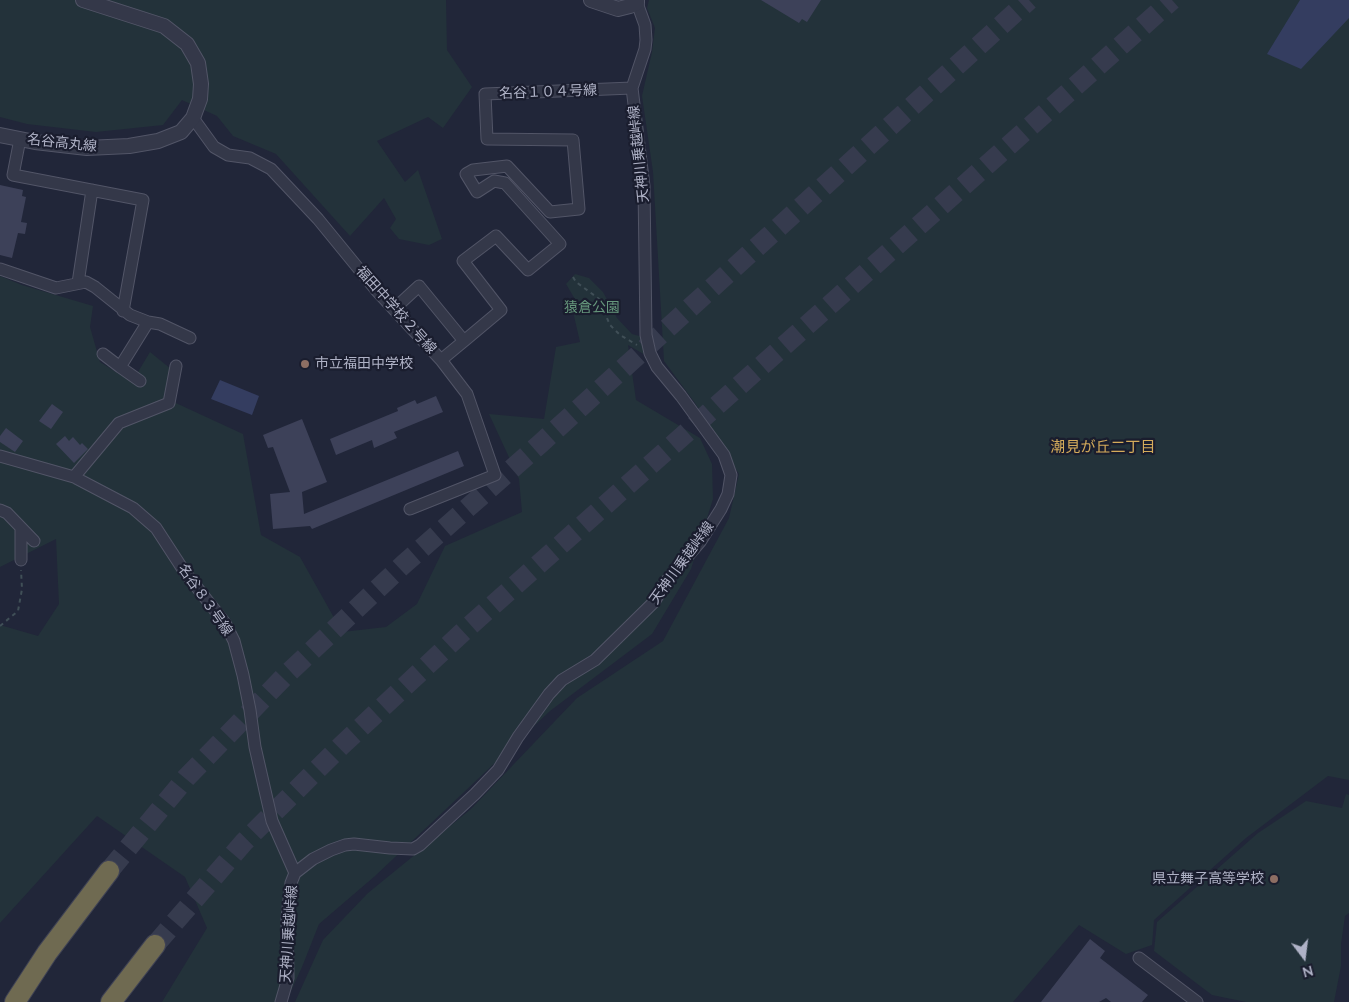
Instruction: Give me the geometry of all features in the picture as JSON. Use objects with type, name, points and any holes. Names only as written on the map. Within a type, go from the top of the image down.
[{"type":"highway","points":[[13,1002],[47,953],[109,871]]},
{"type":"highway","points":[[111,1002],[155,946]]},
{"type":"street","points":[[84,0],[164,26],[187,44],[198,63],[201,84],[200,99],[193,118]]},
{"type":"street","name":"天神川乗越峠線","points":[[282,1002],[288,978],[288,917],[291,883],[294,873],[322,855],[345,845],[354,844],[413,849],[420,845],[498,770],[548,694],[562,680],[595,660],[638,620],[654,602],[668,578],[700,542],[721,509],[728,494],[731,481],[730,468],[717,443],[657,367],[650,353],[646,335],[644,186],[632,88],[645,49],[645,25],[637,1],[618,9],[591,0]]},
{"type":"street","name":"名谷１０４号線","points":[[464,341],[501,310],[463,261],[496,236],[528,270],[560,244],[505,182],[494,181],[477,192],[466,174],[473,170],[507,166],[550,212],[579,209],[573,140],[486,139],[485,94],[632,88]]},
{"type":"street","name":"名谷高丸線","points":[[0,135],[87,148],[129,146],[158,141],[180,132],[193,118]]},
{"type":"street","name":"福田中学校２号線","points":[[193,118],[214,147],[228,154],[250,158],[271,169],[318,219],[376,290],[441,360],[467,394],[495,475],[410,509]]},
{"type":"street","points":[[20,139],[13,175],[143,200],[123,310]]},
{"type":"street","points":[[78,284],[92,190]]},
{"type":"street","points":[[0,269],[56,288],[86,282],[95,286],[123,310],[190,338]]},
{"type":"street","points":[[394,309],[419,286],[464,341],[441,360]]},
{"type":"street","points":[[120,367],[148,322]]},
{"type":"street","points":[[102,354],[140,381]]},
{"type":"street","points":[[74,477],[119,423],[169,403],[176,366]]},
{"type":"street","name":"名谷８３号線","points":[[0,456],[74,477],[133,508],[156,528],[184,571],[225,623],[234,641],[243,675],[255,747],[272,821],[294,873]]},
{"type":"street","points":[[0,510],[7,513],[34,541]]},
{"type":"street","points":[[21,528],[21,560]]},
{"type":"street","points":[[1139,958],[1197,1002]]},
{"type":"path","points":[[573,277],[576,282],[602,301],[603,310],[610,325],[620,334],[650,353]]},
{"type":"path","points":[[0,626],[18,611],[22,589],[21,560]]},
{"type":"green space","points":[[0,0],[446,0],[447,50],[472,87],[443,128],[428,117],[377,141],[405,182],[418,170],[442,239],[429,245],[399,239],[390,228],[396,219],[384,198],[350,236],[276,154],[233,136],[217,116],[182,100],[163,125],[96,132],[27,124],[0,117]]},
{"type":"green space","points":[[649,0],[1349,0],[1349,780],[1328,776],[1246,838],[1154,920],[1152,945],[1126,954],[1079,925],[1013,1002],[295,1002],[323,940],[368,893],[471,809],[577,698],[663,641],[729,518],[739,474],[695,403],[664,361],[653,172],[642,96],[652,52],[655,28],[647,8]]},
{"type":"green space","name":"猿倉公園","points":[[575,274],[589,278],[603,292],[617,318],[632,334],[643,337],[647,356],[628,345],[636,400],[700,438],[712,464],[713,499],[691,569],[652,634],[550,711],[375,876],[319,924],[286,1002],[162,1002],[207,928],[185,877],[97,816],[0,923],[0,625],[38,636],[59,604],[56,539],[0,567],[0,276],[22,285],[93,306],[90,327],[100,362],[132,382],[150,352],[171,369],[165,398],[243,434],[261,535],[300,557],[342,632],[386,627],[417,604],[445,546],[522,512],[519,479],[489,414],[544,419],[556,347],[580,342],[574,316],[576,301],[566,284]]},
{"type":"green space","name":"県立舞子高等学校","points":[[1346,794],[1349,795],[1349,913],[1345,916],[1341,944],[1341,966],[1334,1002],[1246,1002],[1212,995],[1154,951],[1157,922],[1258,833],[1306,801],[1342,808]]},
{"type":"water","points":[[1300,0],[1349,0],[1349,18],[1301,69],[1267,54]]},
{"type":"water","points":[[220,380],[259,396],[252,415],[211,399]]},
{"type":"building","points":[[761,0],[821,0],[807,22],[802,19],[799,23]]},
{"type":"building","points":[[0,185],[23,190],[22,196],[26,197],[21,222],[27,223],[25,234],[18,233],[12,258],[0,255]]},
{"type":"building","points":[[436,396],[443,412],[394,432],[397,438],[374,448],[372,440],[336,455],[330,439],[398,411],[397,408],[415,400],[417,404]]},
{"type":"building","points":[[52,404],[63,412],[51,429],[39,421]]},
{"type":"building","points":[[302,419],[327,482],[302,492],[304,514],[458,451],[464,466],[312,529],[310,526],[273,529],[270,494],[290,492],[273,447],[268,448],[263,435]]},
{"type":"building","points":[[6,428],[23,441],[15,452],[0,442],[0,436]]},
{"type":"building","points":[[65,436],[69,441],[73,437],[80,445],[82,443],[88,449],[74,463],[56,444]]},
{"type":"building","points":[[1090,939],[1105,951],[1100,958],[1148,995],[1142,1002],[1111,1002],[1106,998],[1099,1002],[1041,1002]]},
{"type":"tunnel","points":[[109,871],[186,778],[284,677],[404,564],[540,444],[1029,0]]},
{"type":"tunnel","points":[[155,945],[244,842],[341,746],[465,630],[1172,0]]},
{"type":"place","name":"市立福田中学校","points":[[305,364]]},
{"type":"place","name":"県立舞子高等学校","points":[[1274,879]]},
{"type":"district","name":"潮見が丘二丁目","points":[[1103,447]]}]
